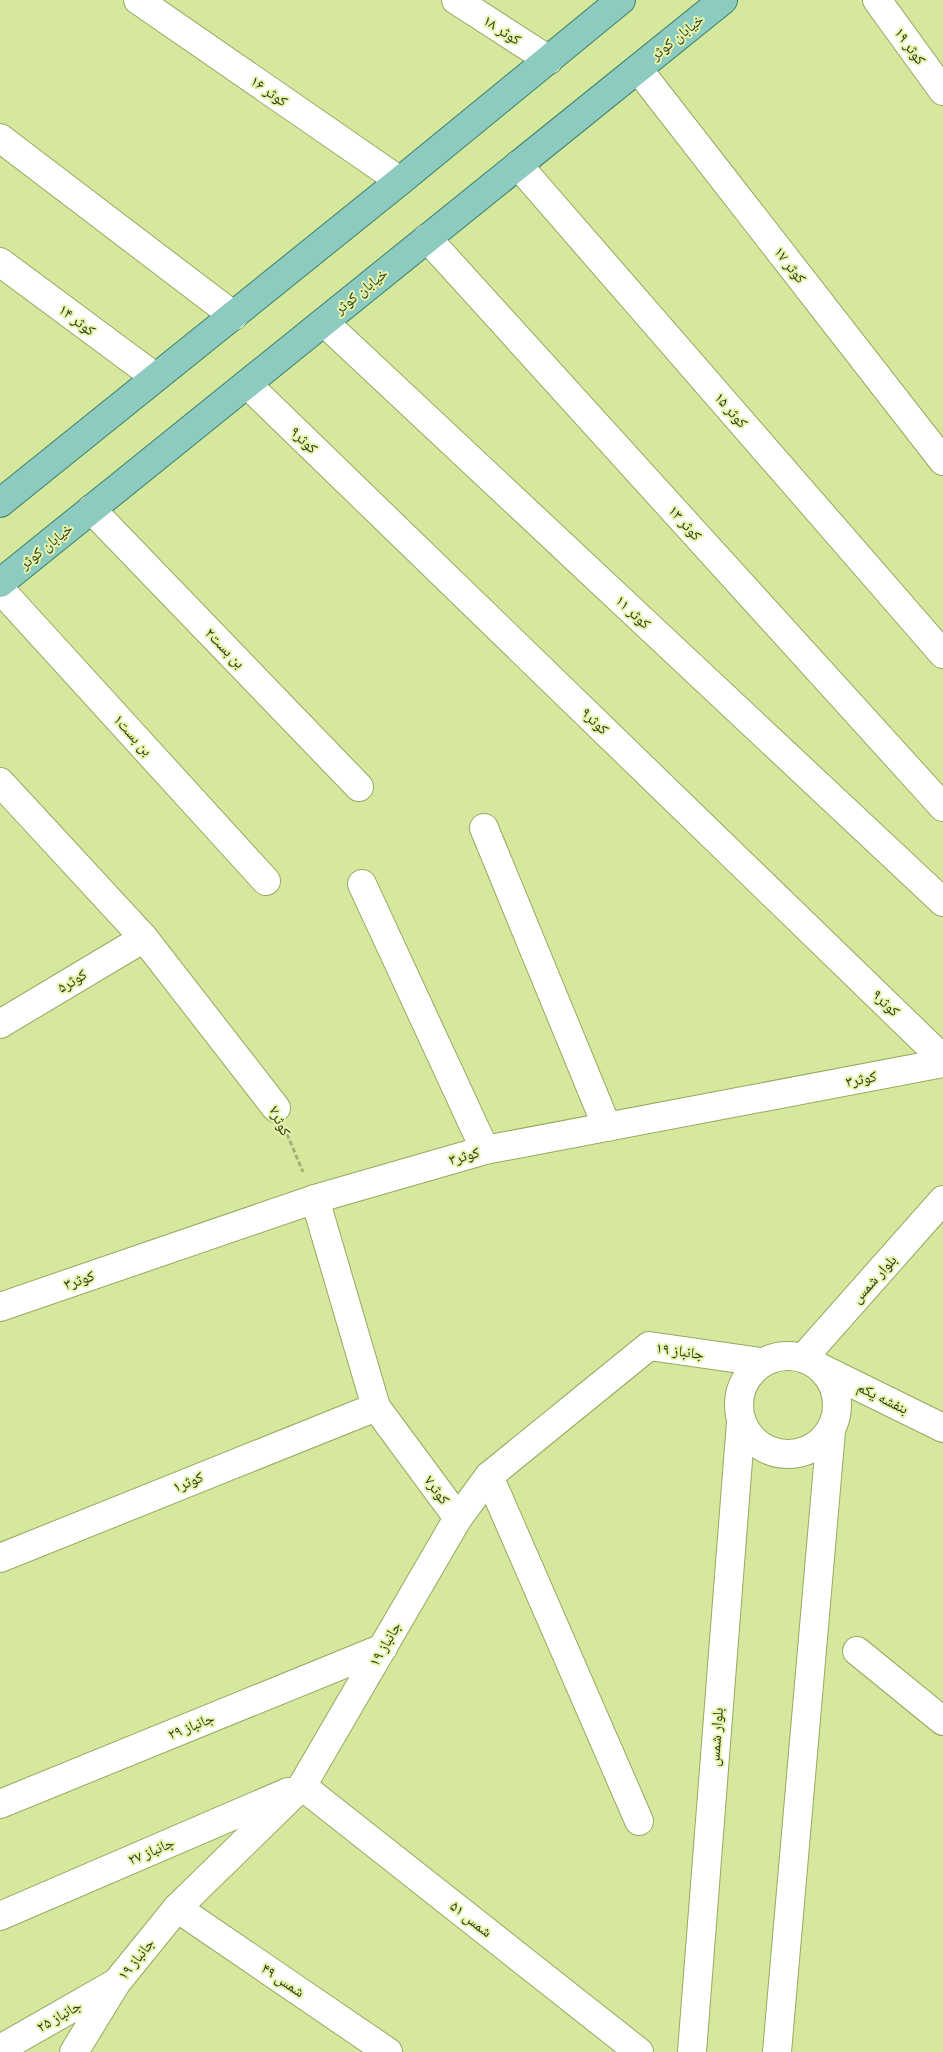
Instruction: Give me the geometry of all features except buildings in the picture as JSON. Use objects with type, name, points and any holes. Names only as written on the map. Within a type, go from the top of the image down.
[{"type":"main road","name":"خیابان کوثر","points":[[0,583],[724,0]]},
{"type":"main road","points":[[4,493],[234,316],[549,60],[614,2]]},
{"type":"street","name":"کوثر ۱۶","points":[[138,0],[400,182]]},
{"type":"street","name":"کوثر ۱۸","points":[[456,0],[549,60]]},
{"type":"street","name":"کوثر ۱۹","points":[[877,0],[943,91]]},
{"type":"street","name":"کوثر ۱۷","points":[[638,69],[943,460]]},
{"type":"street","points":[[0,138],[234,316]]},
{"type":"street","name":"کوثر ۱۵","points":[[518,165],[943,654]]},
{"type":"street","name":"کوثر ۱۳","points":[[427,238],[943,807]]},
{"type":"street","name":"کوثر ۱۴","points":[[0,262],[155,378]]},
{"type":"street","name":"کوثر ۱۱","points":[[324,322],[943,902]]},
{"type":"street","name":"کوثر۹","points":[[247,384],[943,1059]]},
{"type":"street","name":"بن بست۲","points":[[92,510],[359,787]]},
{"type":"street","name":"بن بست۱","points":[[0,589],[266,881]]},
{"type":"street","name":"کوثر۷","points":[[0,782],[144,938],[276,1108]]},
{"type":"street","points":[[484,828],[607,1127]]},
{"type":"street","points":[[362,884],[485,1150]]},
{"type":"street","name":"کوثر۵","points":[[0,1024],[144,938]]},
{"type":"street","name":"کوثر۳","points":[[0,1307],[315,1199],[485,1150],[943,1063]]},
{"type":"street","name":"کوثر۷","points":[[315,1199],[376,1407],[458,1518]]},
{"type":"street","name":"بلوار شمس","points":[[814,1363],[943,1200]]},
{"type":"street","name":"جانباز ۱۹","points":[[74,2052],[117,1982],[177,1908],[302,1786],[458,1518],[489,1476],[649,1346],[761,1362]]},
{"type":"street","points":[[777,2052],[831,1431],[838,1410],[835,1388],[814,1363],[782,1355],[761,1362],[745,1378],[738,1400],[741,1422],[753,1440],[772,1452],[794,1454],[815,1447],[831,1431]]},
{"type":"street","name":"بنفشه یکم","points":[[814,1363],[943,1428]]},
{"type":"street","name":"کوثر۱","points":[[0,1558],[376,1407]]},
{"type":"street","name":"بلوار شمس","points":[[692,2052],[741,1422]]},
{"type":"street","points":[[489,1476],[639,1821]]},
{"type":"street","name":"جانباز ۲۹","points":[[0,1804],[383,1648]]},
{"type":"street","points":[[857,1652],[943,1721]]},
{"type":"street","name":"جانباز ۲۷","points":[[0,1916],[302,1786]]},
{"type":"street","name":"شمس ۵۱","points":[[302,1786],[639,2052]]},
{"type":"street","name":"شمس ۴۹","points":[[177,1908],[388,2052]]},
{"type":"street","name":"جانباز ۲۵","points":[[0,2049],[117,1982]]},
{"type":"path","name":"کوثر۷","points":[[276,1108],[315,1199]]}]
